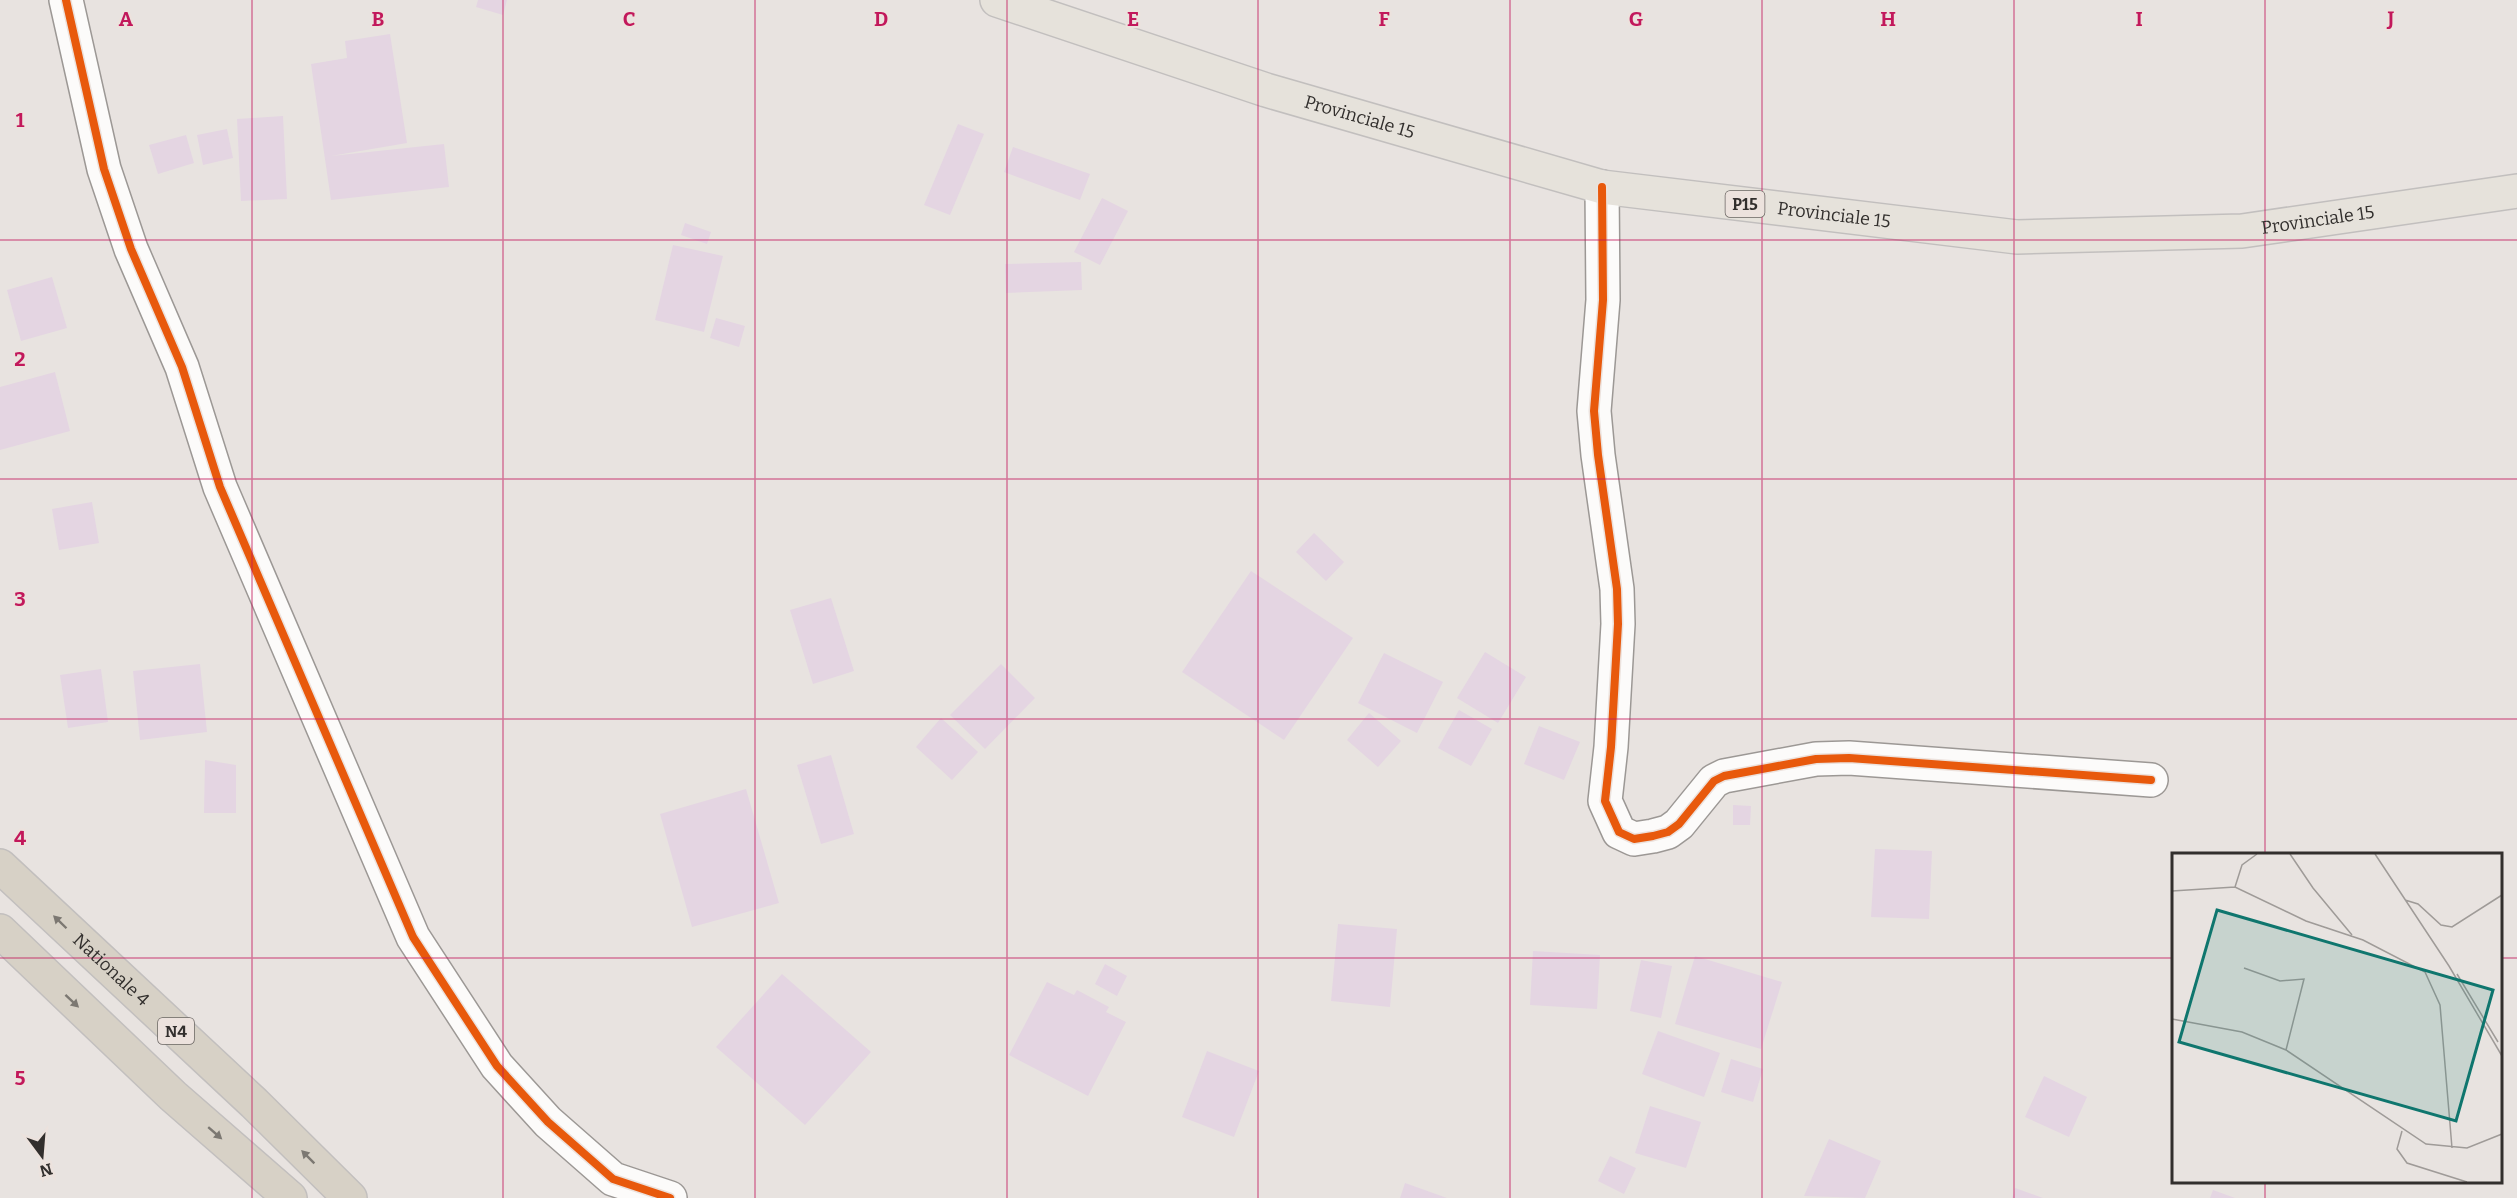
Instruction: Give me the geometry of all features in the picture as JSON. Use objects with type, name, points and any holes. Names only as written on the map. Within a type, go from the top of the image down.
[{"type":"highway","name":"Nationale 4","points":[[0,866],[254,1103],[350,1198]]},
{"type":"highway","points":[[0,931],[173,1096],[290,1198]]},
{"type":"main road","name":"Provinciale 15","points":[[997,0],[1266,90],[1602,187],[2017,237],[2242,231],[2517,191]]},
{"type":"street","points":[[66,0],[104,169],[131,249],[182,367],[220,487],[413,937],[497,1066],[548,1122],[613,1179],[670,1198]]},
{"type":"street","points":[[1602,187],[1603,300],[1594,411],[1617,589],[1613,714],[1605,801],[1619,832],[1634,839],[1668,832],[1680,824],[1714,781],[1724,776],[1816,759],[1849,758],[2151,780]]},
{"type":"building","points":[[478,0],[507,0],[503,15],[476,7]]},
{"type":"building","points":[[390,34],[407,143],[331,156],[444,144],[449,187],[331,200],[311,64],[347,58],[345,41]]},
{"type":"building","points":[[283,116],[287,199],[241,201],[237,119]]},
{"type":"building","points":[[958,124],[984,134],[950,215],[924,205]]},
{"type":"building","points":[[227,129],[233,158],[203,165],[197,135]]},
{"type":"building","points":[[186,135],[194,163],[158,174],[149,145]]},
{"type":"building","points":[[1013,147],[1090,174],[1080,200],[1004,172]]},
{"type":"building","points":[[1102,198],[1128,211],[1100,265],[1074,252]]},
{"type":"building","points":[[685,223],[711,232],[707,244],[681,235]]},
{"type":"building","points":[[673,245],[723,256],[704,332],[655,320]]},
{"type":"building","points":[[1081,262],[1082,290],[1006,293],[1005,264]]},
{"type":"building","points":[[52,277],[67,328],[21,341],[7,290]]},
{"type":"building","points":[[716,318],[745,326],[739,347],[710,338]]},
{"type":"building","points":[[55,372],[70,431],[0,450],[0,387]]},
{"type":"building","points":[[92,502],[99,543],[59,550],[52,509]]},
{"type":"building","points":[[1314,533],[1344,562],[1326,581],[1296,552]]},
{"type":"building","points":[[1251,571],[1353,638],[1284,740],[1182,672]]},
{"type":"building","points":[[831,598],[854,671],[813,684],[790,610]]},
{"type":"building","points":[[1485,652],[1526,677],[1498,723],[1457,698]]},
{"type":"building","points":[[1384,653],[1443,682],[1417,733],[1358,703]]},
{"type":"building","points":[[200,664],[207,732],[140,740],[133,671]]},
{"type":"building","points":[[1001,664],[1035,698],[985,749],[950,715]]},
{"type":"building","points":[[101,669],[108,722],[68,728],[60,675]]},
{"type":"building","points":[[1459,710],[1492,729],[1471,766],[1438,748]]},
{"type":"building","points":[[1369,713],[1401,741],[1378,767],[1347,740]]},
{"type":"building","points":[[941,718],[978,752],[952,780],[916,747]]},
{"type":"building","points":[[1539,726],[1580,742],[1564,780],[1524,764]]},
{"type":"building","points":[[831,755],[854,834],[821,844],[797,765]]},
{"type":"building","points":[[205,760],[236,765],[236,813],[204,813]]},
{"type":"building","points":[[746,789],[779,903],[692,927],[660,814]]},
{"type":"building","points":[[1733,805],[1751,806],[1750,825],[1733,825]]},
{"type":"building","points":[[1875,849],[1932,851],[1929,919],[1871,917]]},
{"type":"building","points":[[1338,924],[1397,929],[1390,1007],[1331,1001]]},
{"type":"building","points":[[1533,951],[1600,955],[1597,1009],[1530,1005]]},
{"type":"building","points":[[1695,956],[1782,982],[1761,1049],[1675,1024]]},
{"type":"building","points":[[1641,960],[1672,966],[1661,1018],[1630,1011]]},
{"type":"building","points":[[1105,964],[1127,976],[1117,996],[1095,984]]},
{"type":"building","points":[[782,974],[871,1052],[805,1125],[716,1047]]},
{"type":"building","points":[[1047,982],[1074,995],[1077,990],[1109,1007],[1106,1012],[1126,1022],[1088,1096],[1009,1055]]},
{"type":"building","points":[[1658,1031],[1720,1053],[1704,1097],[1642,1074]]},
{"type":"building","points":[[1207,1051],[1259,1071],[1234,1137],[1182,1117]]},
{"type":"building","points":[[1731,1059],[1763,1069],[1753,1102],[1721,1092]]},
{"type":"building","points":[[2044,1076],[2087,1097],[2069,1137],[2025,1117]]},
{"type":"building","points":[[1650,1106],[1701,1122],[1686,1168],[1635,1153]]},
{"type":"building","points":[[1829,1139],[1881,1161],[1865,1198],[1804,1196]]},
{"type":"building","points":[[1610,1156],[1636,1168],[1624,1194],[1598,1181]]},
{"type":"building","points":[[1405,1183],[1447,1198],[1400,1198]]},
{"type":"building","points":[[2015,1188],[2043,1198],[2012,1198]]},
{"type":"building","points":[[2213,1190],[2235,1198],[2210,1198]]},
{"type":"cycle path","points":[[66,0],[104,169],[131,249],[182,367],[220,487],[413,937],[497,1066],[548,1122],[613,1179],[670,1198]]},
{"type":"cycle path","points":[[1602,187],[1603,300],[1594,411],[1617,589],[1618,624],[1611,747],[1605,801],[1619,832],[1634,839],[1668,832],[1679,824],[1714,781],[1724,776],[1816,759],[1849,758],[2151,780]]}]
